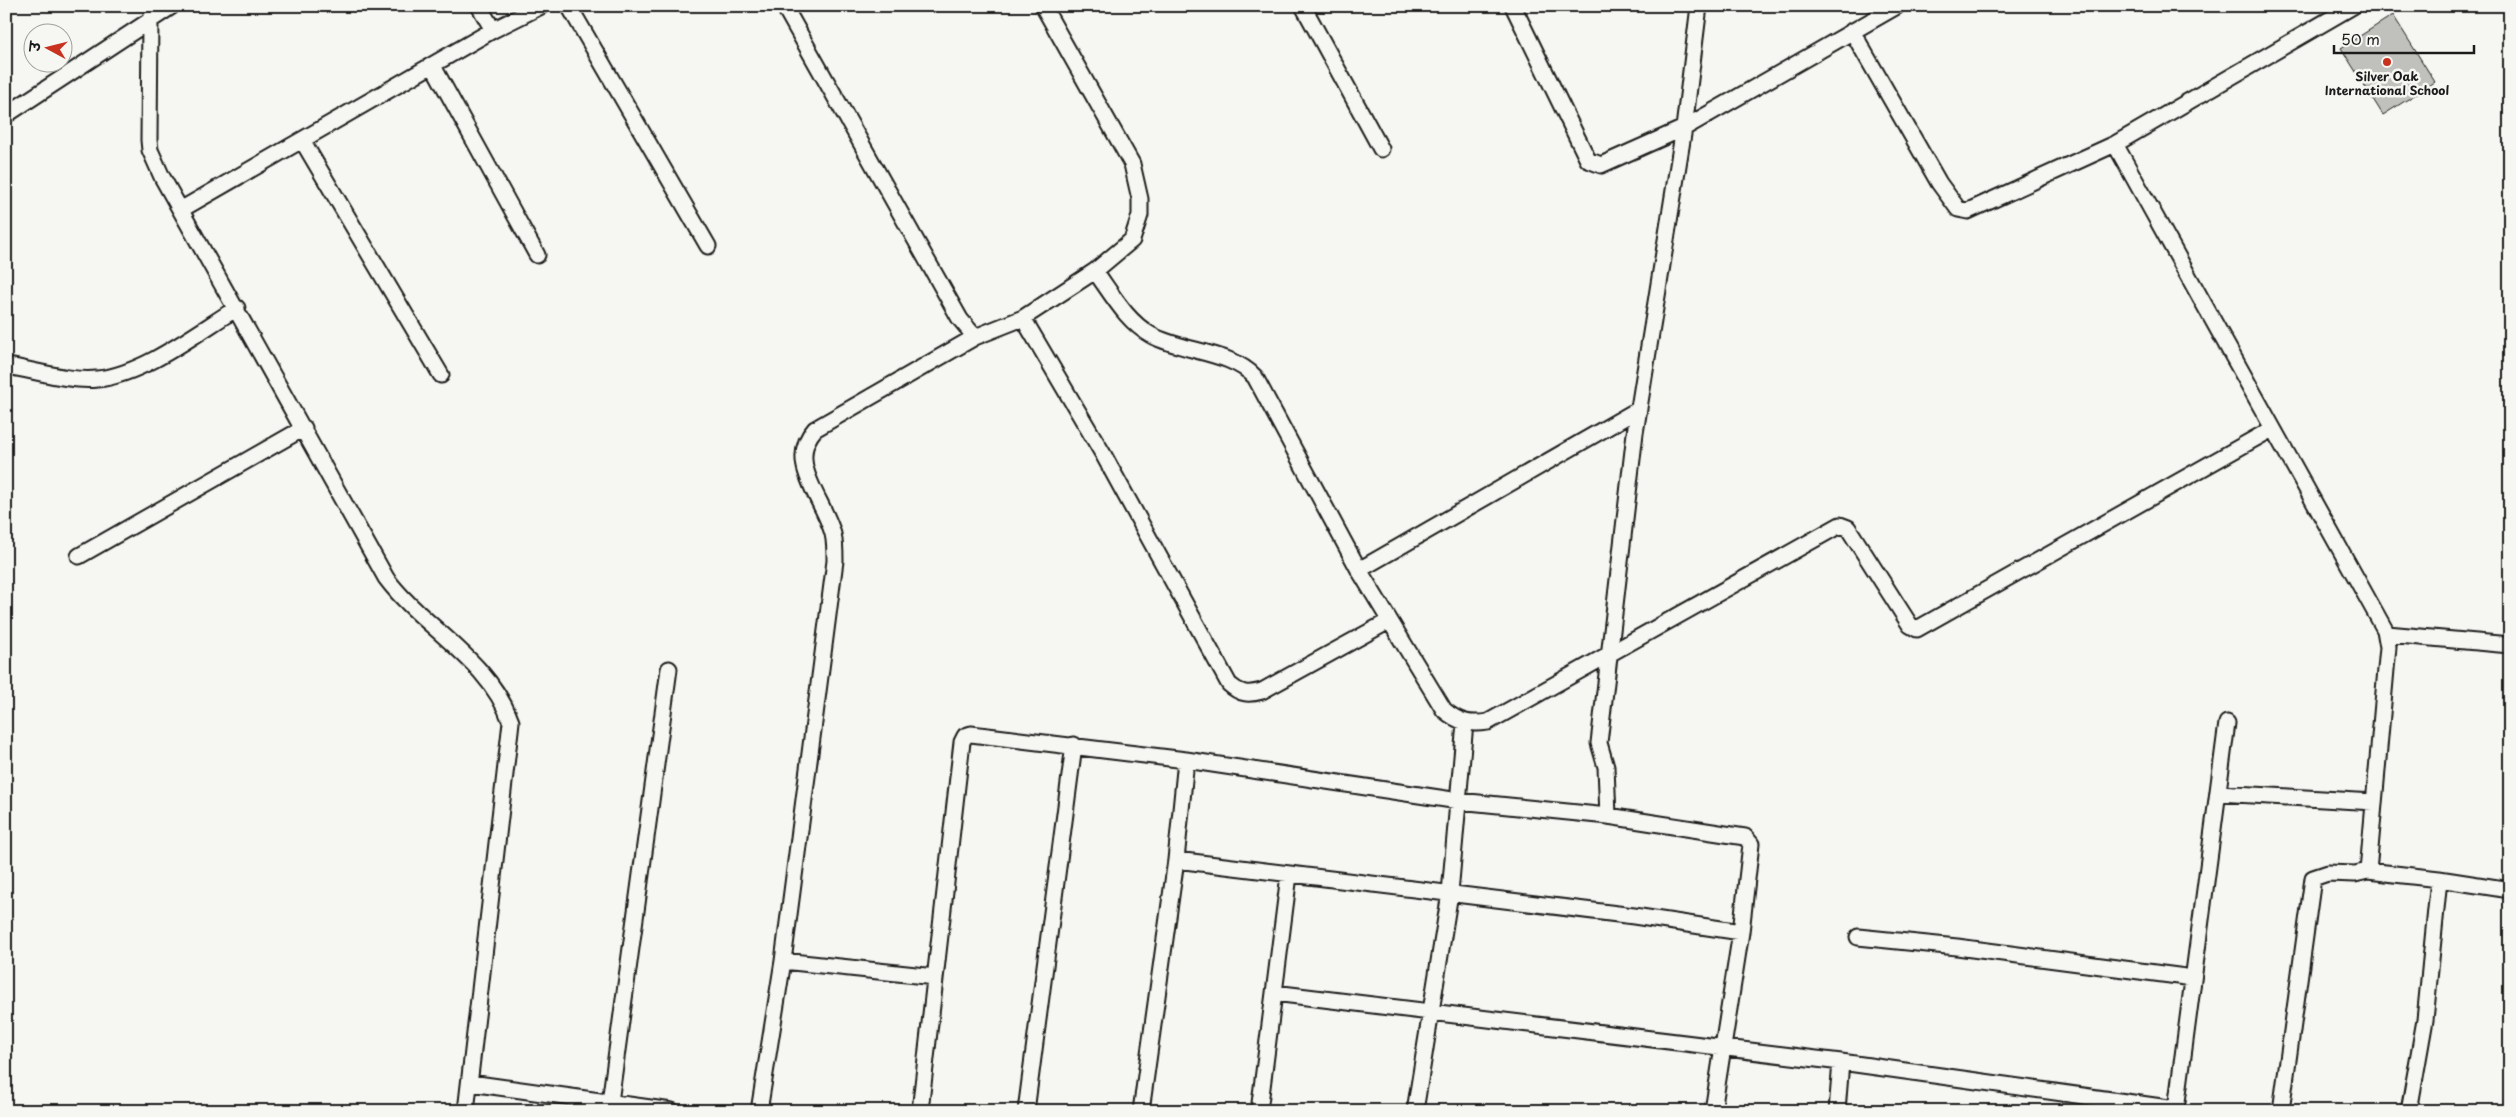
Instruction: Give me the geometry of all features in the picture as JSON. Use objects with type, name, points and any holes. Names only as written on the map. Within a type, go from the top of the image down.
[{"type":"street","points":[[6,115],[172,6]]},
{"type":"street","points":[[479,6],[493,30]]},
{"type":"street","points":[[182,209],[493,30],[540,6]]},
{"type":"street","points":[[568,6],[708,246]]},
{"type":"street","points":[[784,6],[960,319],[975,337]]},
{"type":"street","points":[[759,1111],[784,961],[835,561],[833,533],[803,461],[804,444],[815,429],[975,337],[1023,318],[1095,271],[1132,240],[1140,215],[1140,199],[1132,164],[1043,6]]},
{"type":"street","points":[[1303,6],[1381,149]]},
{"type":"street","points":[[1513,6],[1588,160],[1594,164],[1609,162],[1684,128],[1897,6]]},
{"type":"street","points":[[1608,816],[1606,767],[1599,743],[1639,409],[1684,128],[1699,6]]},
{"type":"street","points":[[1852,31],[1939,183],[1961,211],[1972,210],[2115,144],[2353,6]]},
{"type":"street","points":[[150,19],[150,150],[162,177],[182,209],[386,578],[405,600],[484,675],[511,722],[466,1111]]},
{"type":"street","points":[[433,66],[537,255]]},
{"type":"street","points":[[302,140],[441,375]]},
{"type":"street","points":[[2115,144],[2272,429],[2378,615],[2386,634],[2388,647],[2368,871]]},
{"type":"street","points":[[1095,271],[1127,315],[1146,331],[1177,345],[1240,365],[1255,377],[1359,570],[1389,621],[1444,710],[1465,723],[1488,722],[1840,525],[1848,528],[1910,625],[1917,629],[2272,429]]},
{"type":"street","points":[[6,366],[80,379],[114,377],[145,364],[237,308]]},
{"type":"street","points":[[1023,318],[1108,463],[1230,684],[1235,689],[1241,693],[1252,694],[1262,691],[1389,621]]},
{"type":"street","points":[[1359,570],[1639,409]]},
{"type":"street","points":[[80,556],[304,428]]},
{"type":"street","points":[[2386,634],[2510,645]]},
{"type":"street","points":[[610,1102],[669,669]]},
{"type":"street","points":[[1415,1111],[1433,1014],[1450,893],[1465,723]]},
{"type":"street","points":[[1274,993],[1433,1014],[1841,1062],[2176,1110],[2227,723]]},
{"type":"street","points":[[920,1111],[963,738],[971,734],[1186,760],[1459,801],[1608,816],[1740,835],[1749,840],[1751,844],[1741,932],[1712,1111]]},
{"type":"street","points":[[1026,1111],[1074,745]]},
{"type":"street","points":[[1141,1111],[1176,860],[1186,760]]},
{"type":"street","points":[[2218,793],[2374,802]]},
{"type":"street","points":[[1176,860],[1450,893],[1741,932]]},
{"type":"street","points":[[2281,1111],[2312,881],[2319,874],[2355,874],[2368,871],[2510,890]]},
{"type":"street","points":[[1259,1111],[1289,875]]},
{"type":"street","points":[[2409,1111],[2425,1020],[2439,879]]},
{"type":"street","points":[[1858,937],[1957,947],[2193,978]]},
{"type":"street","points":[[784,961],[935,977]]},
{"type":"street","points":[[1837,1111],[1841,1062]]},
{"type":"street","points":[[470,1083],[672,1111]]},
{"type":"building","points":[[2393,15],[2435,82],[2383,115],[2341,48]]},
{"type":"place","name":"Silver Oak International School","points":[[2387,62]]}]
